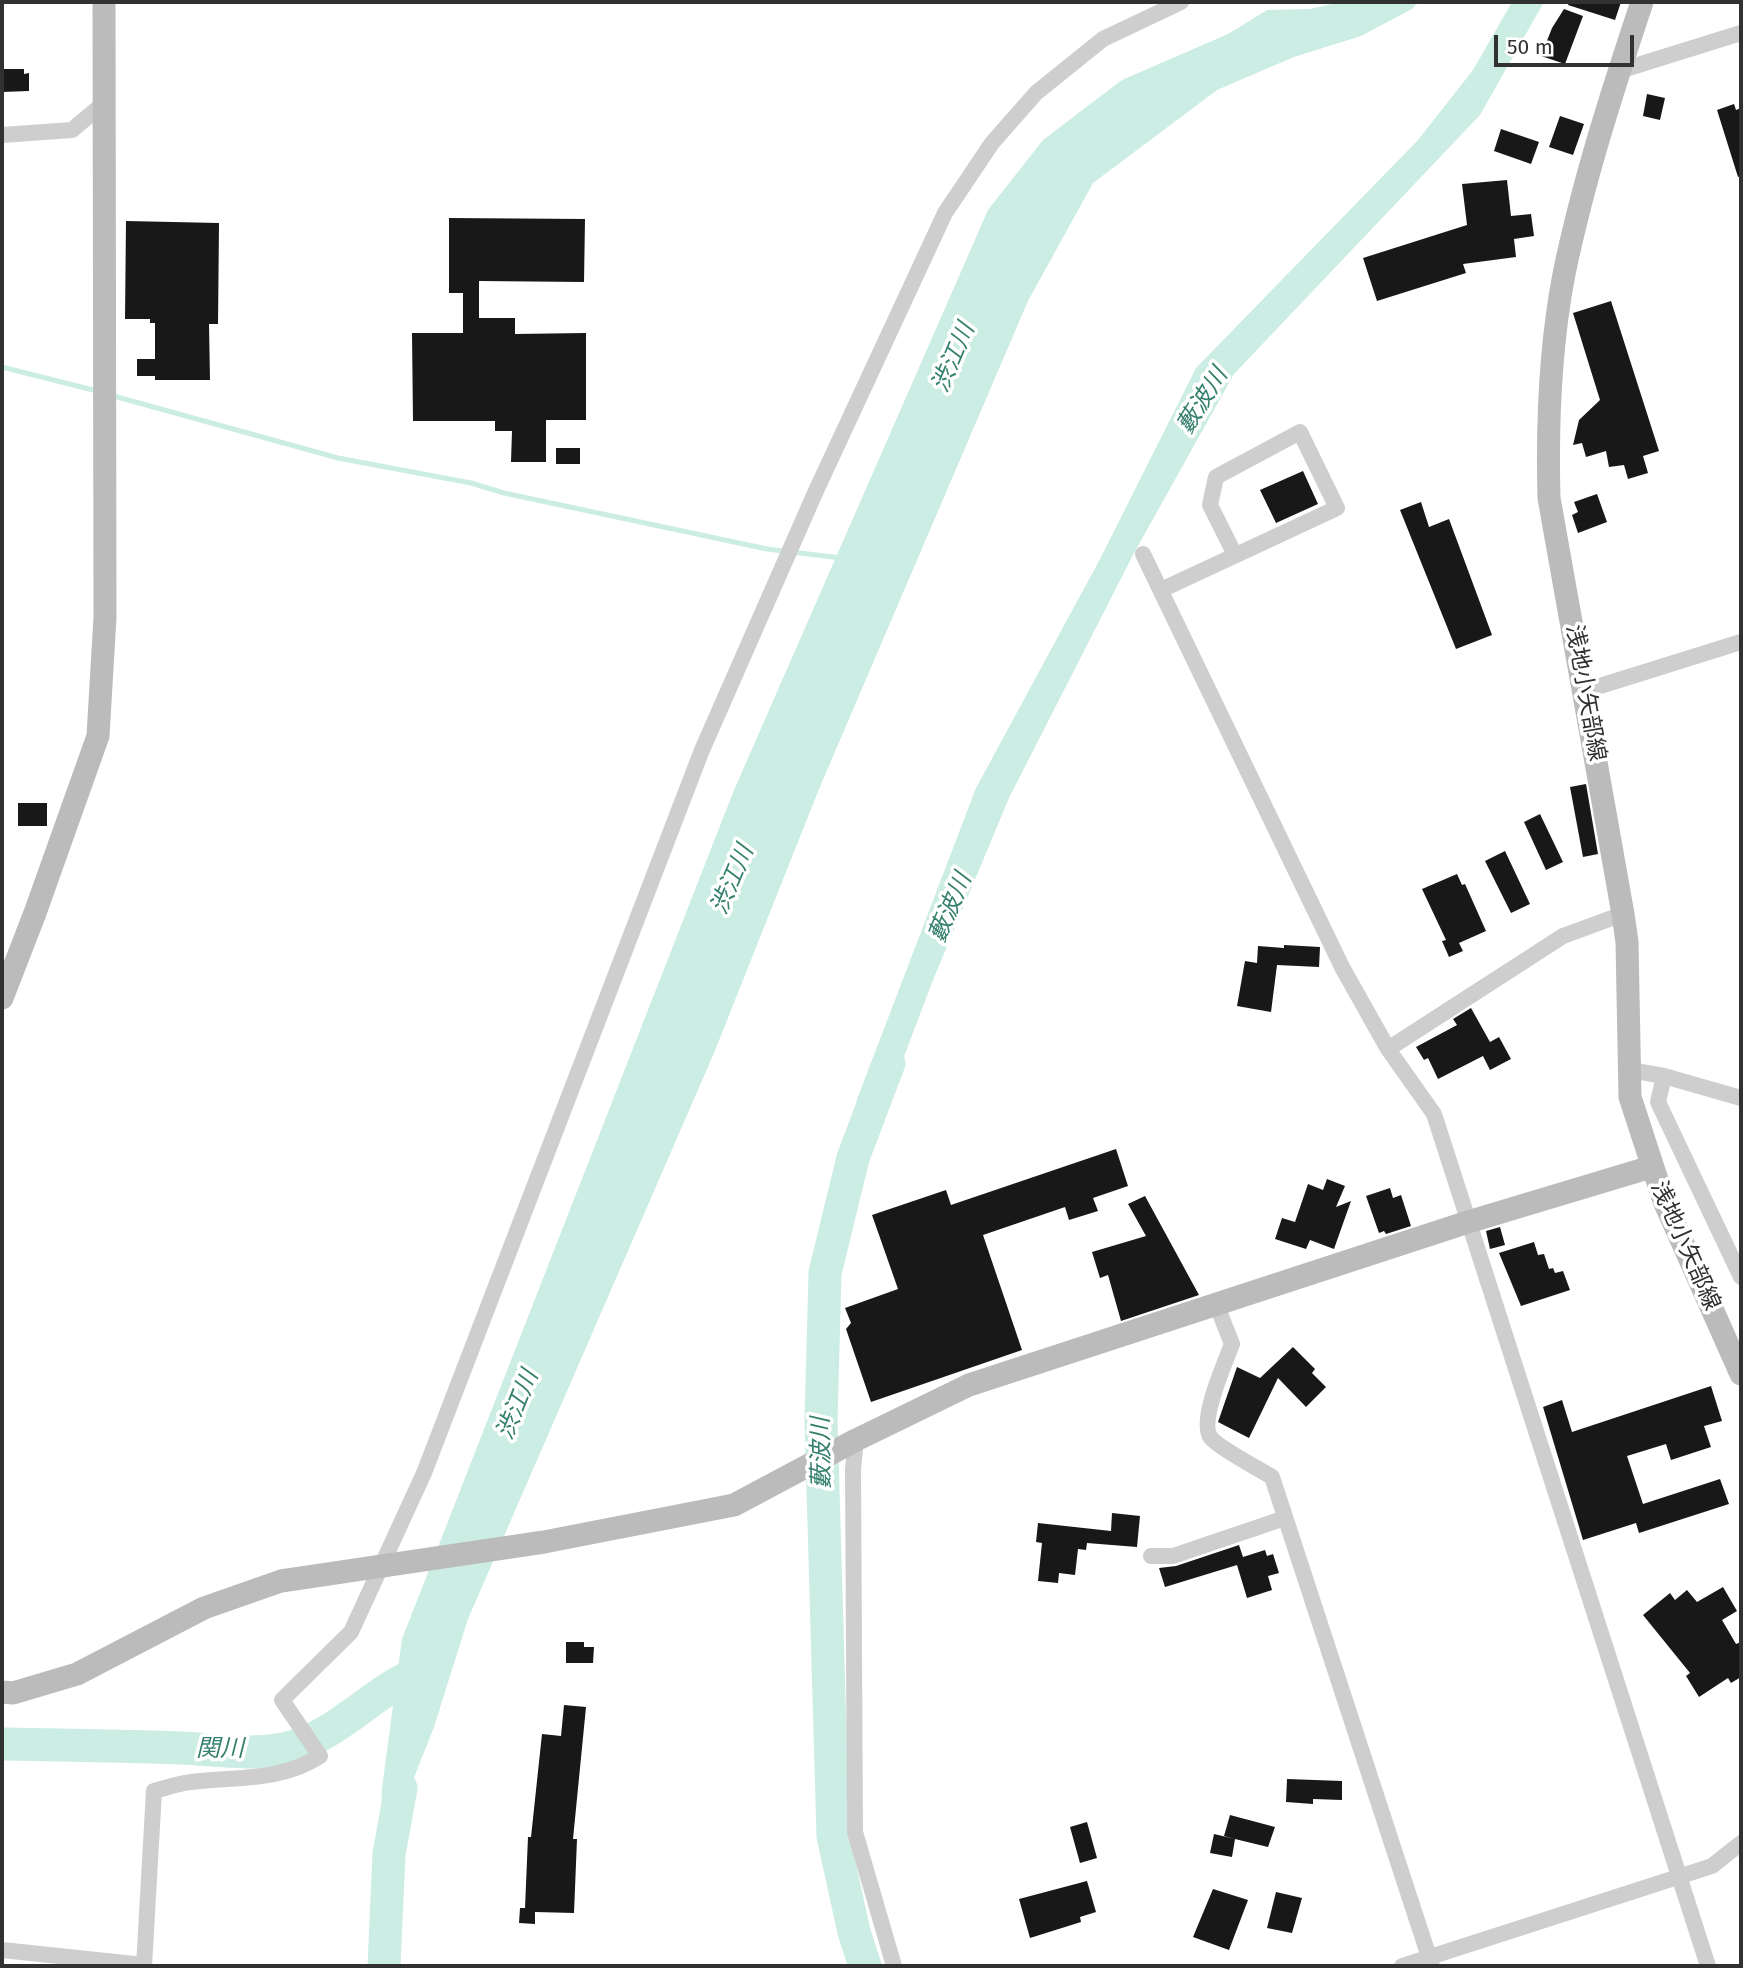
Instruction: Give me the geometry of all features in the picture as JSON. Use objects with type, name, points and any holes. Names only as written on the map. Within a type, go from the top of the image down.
[{"type":"street","points":[[2,998],[98,736],[105,617],[104,2]]},
{"type":"street","points":[[2,1950],[144,1966],[153,1791],[189,1782],[271,1776],[301,1768],[320,1756],[282,1700],[351,1632],[387,1567],[702,750],[815,493],[945,213],[992,143],[1035,93],[1103,39],[1181,2]]},
{"type":"street","name":"浅地小矢部線","points":[[1642,2],[1584,186],[1564,277],[1547,433],[1549,498],[1627,942],[1630,1097],[1651,1167],[1741,1374]]},
{"type":"street","points":[[1619,71],[1741,33]]},
{"type":"street","points":[[2,135],[72,130],[103,104]]},
{"type":"street","points":[[1161,590],[1337,508],[1300,432],[1216,477],[1210,505],[1235,555]]},
{"type":"street","points":[[1143,554],[1342,967],[1388,1049],[1434,1114],[1709,1966]]},
{"type":"street","points":[[1584,691],[1741,642]]},
{"type":"street","points":[[1388,1049],[1563,936],[1623,914]]},
{"type":"street","points":[[1630,1070],[1664,1076],[1741,1098]]},
{"type":"street","points":[[1664,1076],[1658,1101],[1741,1277]]},
{"type":"street","points":[[2,1692],[13,1693],[76,1674],[204,1608],[281,1581],[544,1542],[734,1505],[969,1385],[1468,1222],[1651,1167]]},
{"type":"street","points":[[1217,1306],[1232,1344],[1207,1424],[1211,1438],[1272,1477],[1430,1962]]},
{"type":"street","points":[[849,1444],[853,1469],[855,1832],[894,1966]]},
{"type":"street","points":[[1151,1556],[1173,1556],[1285,1518]]},
{"type":"street","points":[[1402,1966],[1430,1962],[1712,1866],[1741,1843]]},
{"type":"water","points":[[1340,2],[1418,2],[1412,9],[1361,36],[1294,57],[1217,90],[1093,183],[1028,301],[819,789],[714,1053],[468,1619],[434,1727],[379,1866],[382,1788],[402,1639],[734,790],[988,210],[1043,140],[1122,80],[1228,34],[1267,10],[1310,9]]},
{"type":"water","points":[[1512,2],[1544,2],[1480,115],[1234,374],[1134,553],[1009,798],[933,980],[886,1104],[856,1102],[976,788],[1100,559],[1196,368],[1418,140],[1473,70]]},
{"type":"building","points":[[1569,2],[1621,2],[1615,20],[1568,5]]},
{"type":"building","points":[[1564,9],[1583,16],[1565,64],[1541,56],[1552,28]]},
{"type":"building","points":[[2,69],[24,69],[24,74],[29,73],[29,91],[2,92]]},
{"type":"building","points":[[1647,94],[1665,98],[1660,120],[1643,116]]},
{"type":"building","points":[[1734,104],[1736,110],[1741,108],[1741,176],[1738,177],[1717,110]]},
{"type":"building","points":[[1560,116],[1584,124],[1573,155],[1549,147]]},
{"type":"building","points":[[1501,129],[1539,142],[1531,164],[1494,151]]},
{"type":"building","points":[[1507,180],[1511,216],[1531,214],[1534,236],[1514,239],[1516,257],[1463,264],[1466,273],[1377,301],[1363,258],[1467,225],[1462,184]]},
{"type":"building","points":[[449,218],[585,219],[584,282],[479,281],[479,318],[515,318],[515,334],[586,333],[586,420],[546,420],[546,462],[511,462],[512,431],[495,431],[495,421],[413,421],[412,333],[463,333],[463,293],[449,293]]},
{"type":"building","points":[[126,221],[219,223],[218,324],[209,324],[210,380],[155,380],[155,376],[137,376],[137,359],[155,359],[155,323],[150,323],[150,319],[125,319]]},
{"type":"building","points":[[1611,301],[1659,451],[1643,456],[1648,473],[1628,479],[1624,465],[1609,467],[1606,451],[1586,457],[1582,443],[1573,445],[1579,420],[1600,400],[1573,313]]},
{"type":"building","points":[[556,448],[580,448],[580,464],[556,464]]},
{"type":"building","points":[[1303,471],[1318,504],[1276,523],[1260,490]]},
{"type":"building","points":[[1597,494],[1607,522],[1578,533],[1572,515],[1578,512],[1574,502]]},
{"type":"building","points":[[1421,502],[1429,527],[1449,519],[1492,635],[1456,649],[1400,510]]},
{"type":"building","points":[[1586,784],[1598,854],[1583,857],[1570,787]]},
{"type":"building","points":[[18,803],[47,803],[47,826],[18,826]]},
{"type":"building","points":[[1540,814],[1563,862],[1546,870],[1524,822]]},
{"type":"building","points":[[1505,851],[1530,904],[1511,913],[1485,861]]},
{"type":"building","points":[[1457,874],[1462,885],[1465,884],[1486,931],[1459,943],[1463,951],[1449,957],[1442,941],[1446,940],[1422,889]]},
{"type":"building","points":[[1284,945],[1320,947],[1319,967],[1277,965],[1271,1012],[1237,1006],[1245,961],[1257,963],[1258,946],[1284,948]]},
{"type":"building","points":[[1471,1008],[1490,1042],[1499,1037],[1511,1059],[1490,1070],[1483,1056],[1438,1079],[1428,1058],[1424,1060],[1416,1047],[1457,1025],[1453,1019]]},
{"type":"building","points":[[1116,1149],[1128,1186],[1093,1198],[1098,1211],[1069,1220],[1065,1207],[983,1235],[1022,1350],[871,1402],[846,1329],[851,1323],[845,1308],[898,1289],[872,1215],[946,1190],[951,1205]]},
{"type":"building","points":[[1327,1179],[1345,1186],[1336,1207],[1351,1201],[1334,1249],[1310,1240],[1306,1249],[1275,1239],[1282,1218],[1295,1222],[1308,1184],[1323,1190]]},
{"type":"building","points":[[1390,1188],[1393,1198],[1401,1195],[1411,1226],[1386,1234],[1384,1231],[1379,1233],[1366,1196]]},
{"type":"building","points":[[1145,1196],[1199,1295],[1121,1321],[1108,1275],[1100,1278],[1092,1252],[1146,1236],[1128,1204]]},
{"type":"building","points":[[1500,1227],[1505,1245],[1490,1249],[1486,1231]]},
{"type":"building","points":[[1534,1242],[1538,1255],[1544,1254],[1549,1269],[1553,1268],[1555,1273],[1563,1271],[1570,1290],[1521,1306],[1499,1253]]},
{"type":"building","points":[[1293,1347],[1315,1369],[1312,1373],[1326,1387],[1306,1407],[1278,1378],[1249,1438],[1218,1422],[1237,1367],[1260,1378]]},
{"type":"building","points":[[1711,1386],[1722,1421],[1704,1426],[1711,1447],[1671,1460],[1666,1444],[1627,1456],[1643,1504],[1720,1479],[1729,1504],[1639,1533],[1636,1523],[1583,1540],[1543,1407],[1562,1400],[1572,1432]]},
{"type":"building","points":[[1112,1513],[1140,1516],[1137,1547],[1087,1543],[1086,1550],[1078,1549],[1075,1575],[1059,1573],[1058,1583],[1038,1581],[1042,1543],[1036,1542],[1038,1523],[1111,1531]]},
{"type":"building","points":[[1239,1545],[1243,1557],[1265,1550],[1267,1556],[1273,1554],[1279,1573],[1268,1576],[1272,1590],[1247,1598],[1237,1565],[1165,1587],[1159,1568],[1176,1566]]},
{"type":"building","points":[[1723,1587],[1737,1611],[1722,1620],[1736,1644],[1741,1642],[1741,1677],[1731,1683],[1728,1678],[1699,1697],[1686,1676],[1690,1673],[1643,1615],[1670,1593],[1675,1600],[1687,1590],[1697,1602]]},
{"type":"building","points":[[566,1642],[584,1642],[584,1647],[594,1647],[593,1663],[566,1663]]},
{"type":"building","points":[[564,1705],[586,1707],[573,1839],[577,1839],[574,1913],[535,1912],[535,1924],[519,1923],[520,1908],[525,1908],[528,1837],[531,1837],[542,1734],[561,1736]]},
{"type":"building","points":[[1287,1779],[1342,1781],[1342,1800],[1313,1799],[1313,1804],[1286,1802]]},
{"type":"building","points":[[1230,1815],[1275,1827],[1268,1847],[1224,1836]]},
{"type":"building","points":[[1087,1822],[1097,1858],[1080,1863],[1070,1827]]},
{"type":"building","points":[[1214,1834],[1235,1839],[1232,1857],[1210,1853]]},
{"type":"building","points":[[1087,1881],[1096,1912],[1080,1917],[1081,1922],[1030,1938],[1019,1899]]},
{"type":"building","points":[[1213,1889],[1248,1900],[1229,1950],[1193,1937]]},
{"type":"building","points":[[1276,1892],[1302,1898],[1292,1933],[1267,1928]]},
{"type":"waterway","points":[[2,367],[97,391]]},
{"type":"waterway","points":[[110,395],[338,458],[471,483],[504,493],[767,549],[841,558]]},
{"type":"waterway","name":"藪波川","points":[[865,1966],[854,1932],[833,1836],[821,1420],[825,1273],[853,1158],[889,1063]]},
{"type":"waterway","name":"関川","points":[[2,1744],[240,1752],[282,1749],[328,1731],[387,1690],[418,1673]]},
{"type":"waterway","name":"渋江川","points":[[384,1966],[389,1854],[401,1788]]}]
